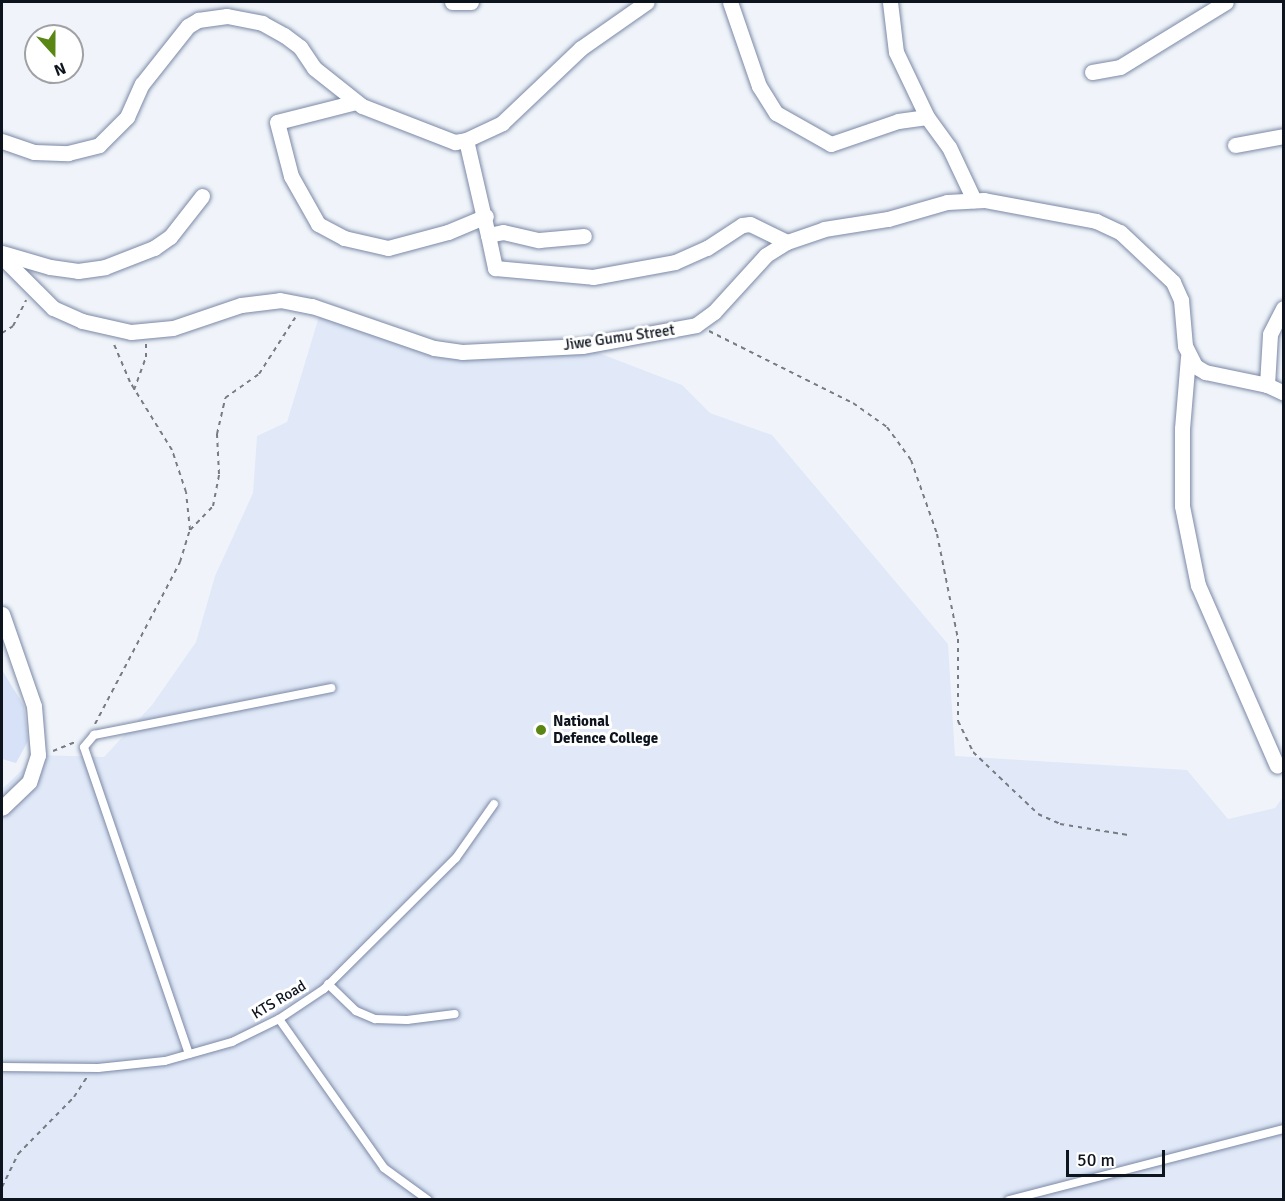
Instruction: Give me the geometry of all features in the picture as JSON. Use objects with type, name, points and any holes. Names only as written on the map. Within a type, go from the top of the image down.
[{"type":"street","points":[[452,2],[471,2]]},
{"type":"street","points":[[2,141],[34,152],[68,153],[99,145],[127,117],[142,84],[188,26],[198,20],[227,16],[262,23],[284,35],[300,47],[314,68],[356,102],[455,142],[466,140],[502,123],[580,48],[647,2]]},
{"type":"street","points":[[730,2],[768,106],[818,140],[831,144],[898,121],[927,117]]},
{"type":"street","points":[[890,2],[896,52],[927,117],[949,147],[974,201]]},
{"type":"street","points":[[1092,72],[1120,67],[1226,2]]},
{"type":"street","points":[[356,102],[277,122],[291,176],[318,224],[344,238],[388,248],[448,232],[486,216]]},
{"type":"street","points":[[1235,145],[1284,136]]},
{"type":"street","points":[[466,140],[486,216],[495,267],[593,277],[675,262],[707,248],[742,225],[750,224],[786,242]]},
{"type":"street","points":[[2,255],[59,268],[105,267],[154,249],[170,237],[202,196]]},
{"type":"street","name":"Jiwe Gumu Street","points":[[2,255],[34,293],[53,308],[106,328],[145,332],[173,328],[263,301],[303,304],[404,339],[462,352],[582,346],[696,325],[714,312],[766,255],[786,242],[824,229],[888,219],[947,202],[974,201],[1096,221],[1120,232],[1173,282],[1181,300],[1188,357],[1182,429],[1182,506],[1197,585],[1277,766]]},
{"type":"street","points":[[488,235],[503,232],[539,240],[584,236]]},
{"type":"street","points":[[1267,385],[1270,334],[1283,308]]},
{"type":"street","points":[[1188,357],[1205,372],[1267,385],[1284,393]]},
{"type":"street","points":[[2,614],[34,706],[38,755],[29,782],[2,808]]},
{"type":"lane","points":[[189,1054],[84,747],[94,735],[331,688]]},
{"type":"lane","name":"KTS Road","points":[[2,1067],[90,1068],[165,1061],[232,1042],[279,1019],[328,984],[456,858],[494,804]]},
{"type":"lane","points":[[328,984],[356,1011],[375,1019],[407,1020],[455,1014]]},
{"type":"lane","points":[[279,1019],[384,1168],[428,1200]]},
{"type":"lane","points":[[1009,1200],[1284,1129]]},
{"type":"path","points":[[2,333],[13,326],[26,299],[34,293]]},
{"type":"path","points":[[89,729],[98,722],[167,587],[190,530],[213,506],[219,474],[217,434],[225,398],[259,374],[303,304]]},
{"type":"path","points":[[696,325],[854,403],[886,427],[912,460],[937,534],[958,639],[958,720],[969,745],[1038,814],[1060,824],[1128,835]]},
{"type":"path","points":[[106,328],[134,390],[172,450],[186,492],[190,530]]},
{"type":"path","points":[[134,390],[146,357],[145,332]]},
{"type":"path","points":[[38,755],[72,745],[80,737]]},
{"type":"path","points":[[2,1187],[18,1154],[74,1097],[90,1068]]},
{"type":"shaded area","name":"National Defence College","points":[[321,310],[471,355],[591,350],[682,385],[710,413],[772,435],[948,644],[955,756],[1187,770],[1228,819],[1275,808],[1283,797],[1283,1199],[2,1199],[2,789],[38,755],[104,757],[152,705],[196,642],[215,576],[253,493],[257,436],[287,422]]},
{"type":"shaded area","points":[[2,670],[24,706],[28,741],[16,763],[2,759]]},
{"type":"place","name":"National Defence College","points":[[541,730]]}]
